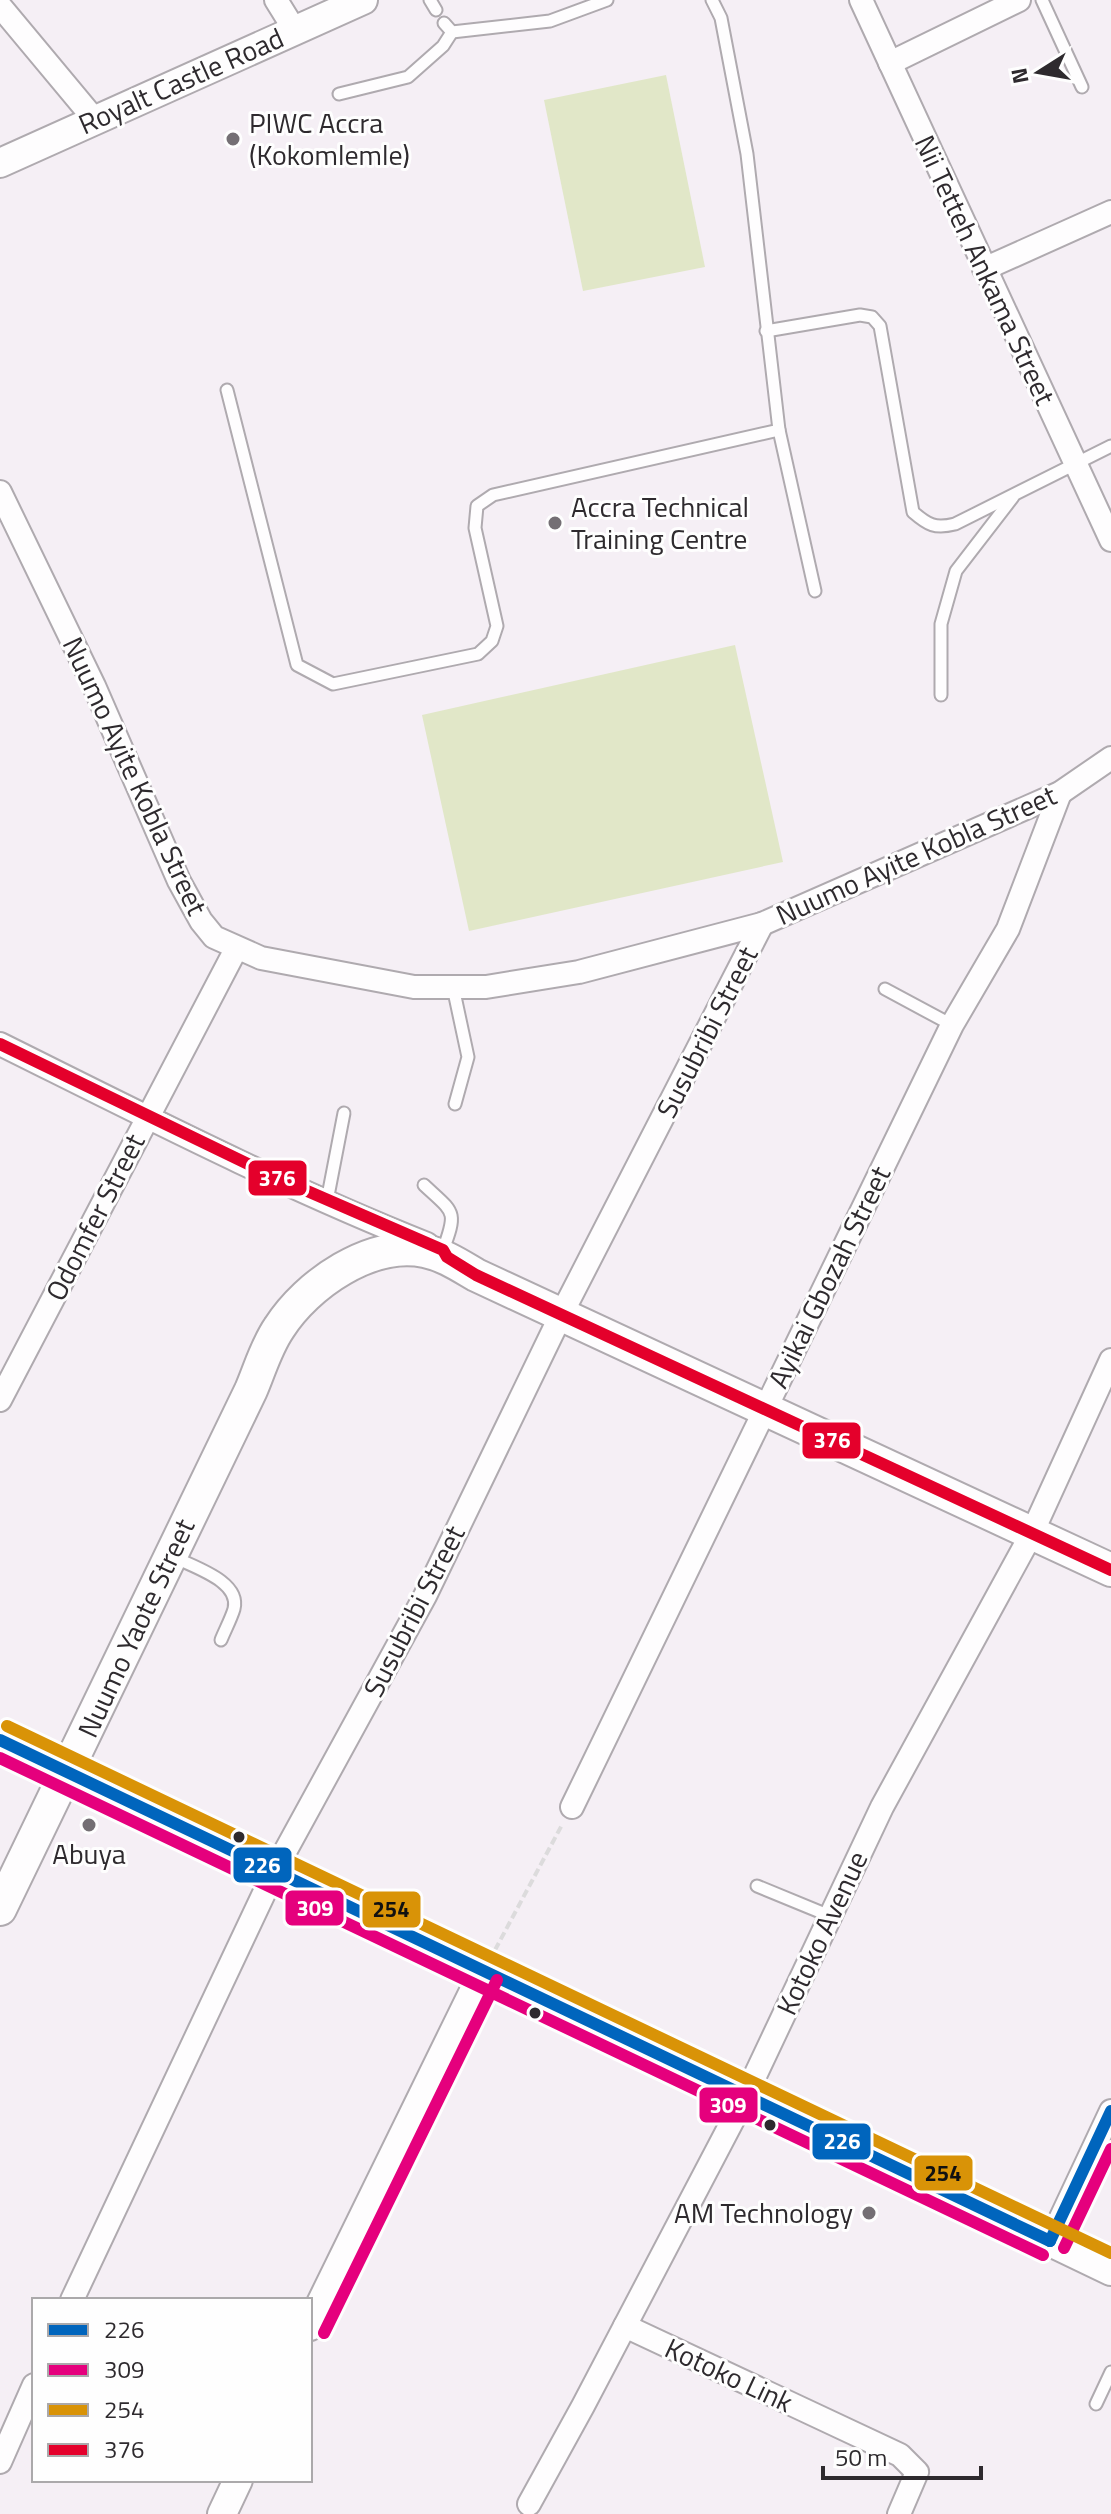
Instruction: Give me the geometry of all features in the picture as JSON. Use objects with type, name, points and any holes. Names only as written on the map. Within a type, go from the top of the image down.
[{"type":"main road","name":"Nuumo Yaote Street","points":[[0,1909],[272,1341],[292,1309],[332,1273],[365,1259],[404,1250],[445,1254],[476,1275]]},
{"type":"main road","name":"Nuumo Yaote Street","points":[[251,1390],[310,1318],[361,1280],[377,1274],[424,1268],[476,1275]]},
{"type":"main road","points":[[476,1275],[1111,1570]]},
{"type":"street","points":[[276,0],[294,29]]},
{"type":"street","name":"Royalt Castle Road","points":[[0,163],[363,0]]},
{"type":"street","name":"Nii Tetteh Ankama Street","points":[[861,0],[1111,540]]},
{"type":"street","points":[[890,63],[1019,0]]},
{"type":"street","points":[[0,6],[95,120]]},
{"type":"street","points":[[984,269],[1111,212]]},
{"type":"street","name":"Nuumo Ayite Kobla Street","points":[[0,492],[94,686],[179,881],[201,921],[214,937],[261,958],[414,987],[486,987],[579,972],[762,924],[1060,793],[1111,758]]},
{"type":"street","name":"Ayikai Gbozah Street","points":[[572,1807],[952,1025],[1008,929],[1060,793]]},
{"type":"street","name":"Susubribi Street","points":[[73,2298],[275,1870],[425,1596],[561,1315],[762,924]]},
{"type":"street","name":"Odomfer Street","points":[[0,1400],[236,949]]},
{"type":"street","points":[[0,1044],[147,1117],[445,1254]]},
{"type":"street","name":"Kotoko Avenue","points":[[529,2504],[745,2097],[882,1807],[1032,1533],[1111,1360]]},
{"type":"street","points":[[0,1740],[1111,2271]]},
{"type":"street","points":[[312,2322],[483,1973]]},
{"type":"street","points":[[1050,2241],[1111,2111]]},
{"type":"street","name":"Kotoko Link","points":[[625,2326],[900,2455],[917,2472],[899,2514]]},
{"type":"street","points":[[0,2462],[32,2390]]},
{"type":"street","points":[[222,2514],[237,2482]]},
{"type":"lane","points":[[339,94],[408,77],[443,46],[448,28],[550,21],[607,0]]},
{"type":"lane","points":[[712,0],[721,18],[747,154],[779,430],[815,591]]},
{"type":"lane","points":[[1042,0],[1082,87]]},
{"type":"lane","points":[[766,331],[860,315],[872,317],[880,326],[913,512],[928,525],[942,528],[955,524],[1111,446]]},
{"type":"lane","points":[[227,390],[297,665],[333,684],[478,654],[492,641],[497,626],[475,528],[477,506],[493,495],[779,430]]},
{"type":"lane","points":[[941,695],[941,624],[956,571],[1015,495]]},
{"type":"lane","points":[[453,987],[468,1057],[455,1104]]},
{"type":"lane","points":[[885,989],[952,1025]]},
{"type":"lane","points":[[327,1201],[344,1113]]},
{"type":"lane","points":[[424,1185],[451,1210],[453,1217],[445,1254]]},
{"type":"lane","points":[[170,1555],[224,1583],[232,1592],[235,1608],[221,1640]]},
{"type":"lane","points":[[757,1886],[830,1916]]},
{"type":"lane","points":[[1096,2404],[1111,2372]]},
{"type":"path","points":[[483,1973],[572,1807]]},
{"type":"green space","points":[[666,75],[705,267],[583,291],[544,100]]},
{"type":"green space","points":[[735,645],[783,862],[469,931],[422,715]]},
{"type":"transit line","name":"376","points":[[0,1044],[275,1177],[443,1250],[447,1257],[476,1275],[1111,1570]]},
{"type":"transit line","name":"254","points":[[7,1726],[1111,2253]]},
{"type":"transit line","name":"226","points":[[0,1740],[1050,2241]]},
{"type":"transit line","name":"309","points":[[0,1758],[1043,2255]]},
{"type":"transit line","name":"309","points":[[324,2333],[497,1980]]},
{"type":"transit line","name":"226","points":[[1050,2241],[1111,2111]]},
{"type":"transit line","name":"309","points":[[1064,2248],[1111,2149]]},
{"type":"place","name":"PIWC Accra (Kokomlemle)","points":[[233,139]]},
{"type":"place","name":"Accra Technical Training Centre","points":[[555,523]]},
{"type":"place","name":"Abuya","points":[[89,1825]]},
{"type":"place","name":"AM Technology","points":[[869,2213]]}]
